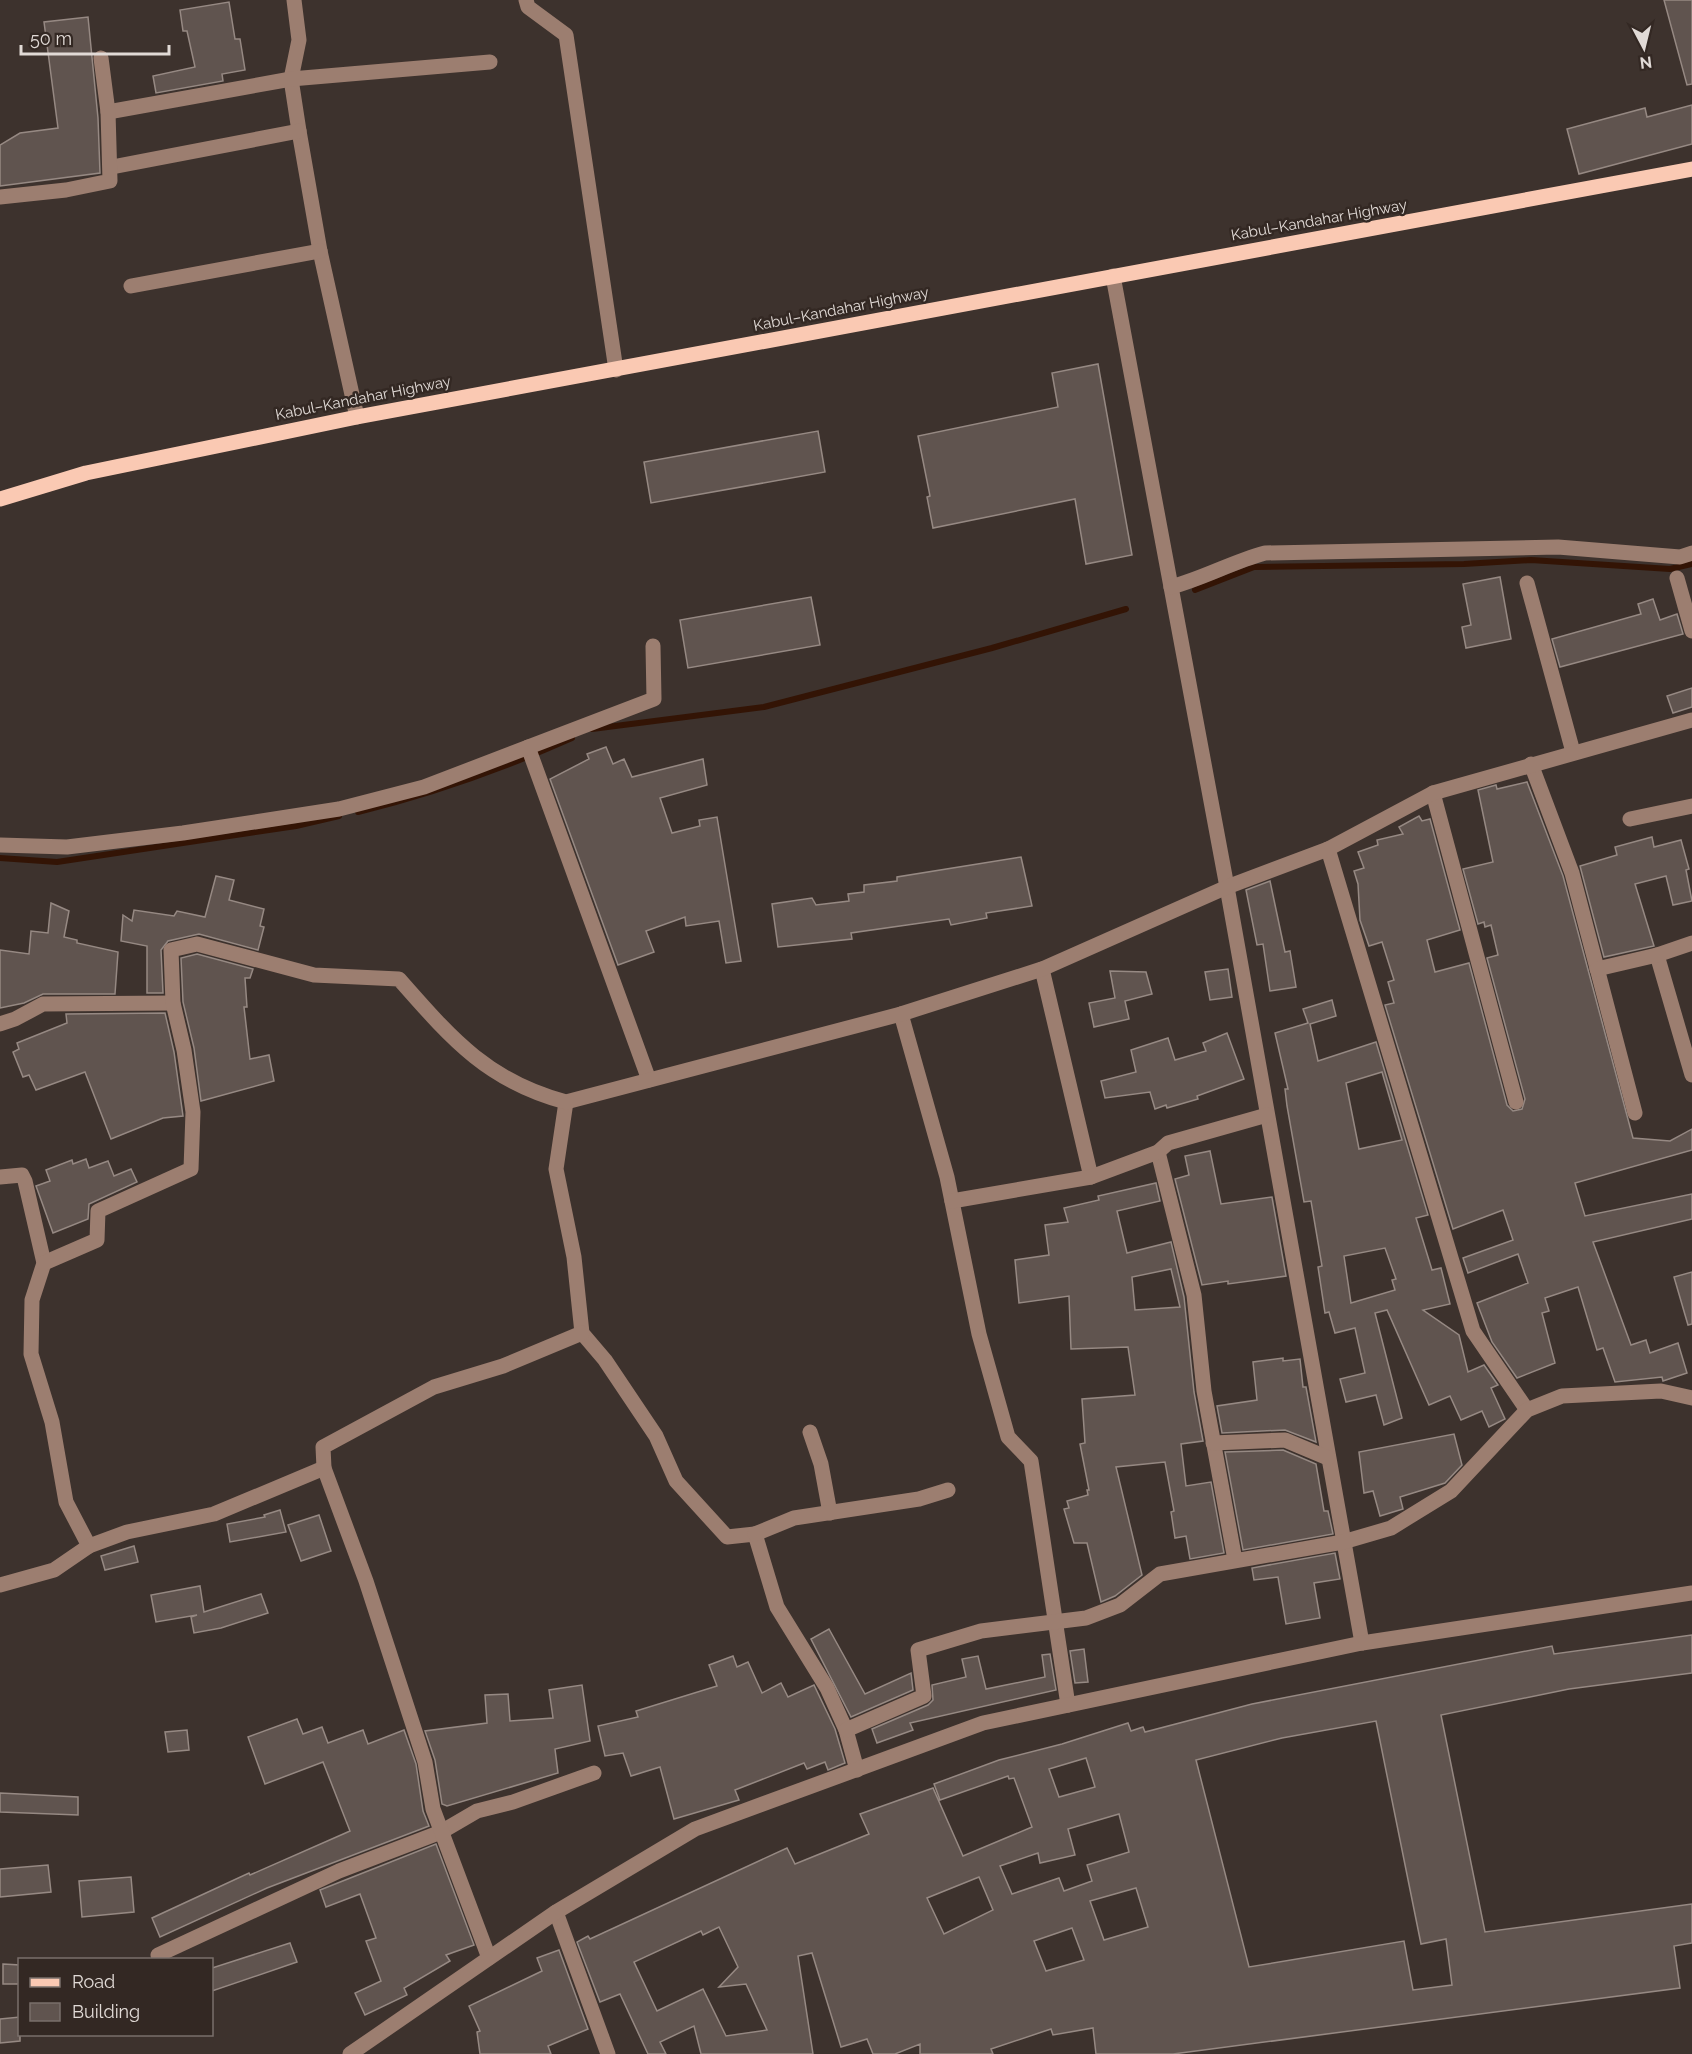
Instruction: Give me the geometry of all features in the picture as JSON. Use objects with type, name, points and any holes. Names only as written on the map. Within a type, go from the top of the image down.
[{"type":"main road","name":"Kabul–Kandahar Highway","points":[[0,499],[86,473],[357,417],[1692,170]]},
{"type":"street","points":[[294,0],[299,40],[291,79],[320,250],[357,417]]},
{"type":"street","points":[[526,0],[528,7],[566,35],[616,370]]},
{"type":"street","points":[[0,196],[66,190],[110,181],[112,167],[108,112],[101,58]]},
{"type":"street","points":[[108,112],[291,79],[490,62]]},
{"type":"street","points":[[112,167],[299,131]]},
{"type":"street","points":[[131,286],[320,250]]},
{"type":"street","points":[[1113,276],[1227,886],[1362,1643]]},
{"type":"street","points":[[1171,587],[1200,579],[1232,562],[1265,553],[1558,548],[1680,557],[1692,554]]},
{"type":"street","points":[[1677,578],[1692,631]]},
{"type":"street","points":[[1527,583],[1573,752]]},
{"type":"street","points":[[0,845],[67,847],[183,833],[339,809],[424,787],[654,699],[653,646]]},
{"type":"street","points":[[44,1263],[98,1240],[98,1211],[191,1169],[193,1112],[184,1050],[173,1003],[171,950],[186,944],[197,944],[314,975],[399,979],[449,1035],[495,1074],[533,1094],[566,1102],[901,1014],[1042,969],[1227,886],[1328,849],[1433,793],[1692,720]]},
{"type":"street","points":[[528,747],[649,1080]]},
{"type":"street","points":[[1531,764],[1572,873],[1635,1113]]},
{"type":"street","points":[[1433,793],[1516,1102]]},
{"type":"street","points":[[1630,819],[1692,806]]},
{"type":"street","points":[[1328,849],[1473,1331],[1527,1410]]},
{"type":"street","points":[[1597,969],[1657,955],[1692,943]]},
{"type":"street","points":[[1657,955],[1692,1075]]},
{"type":"street","points":[[1042,969],[1091,1177]]},
{"type":"street","points":[[0,1024],[43,1004],[173,1003]]},
{"type":"street","points":[[901,1014],[952,1201],[979,1334],[1008,1437],[1031,1461],[1068,1705]]},
{"type":"street","points":[[566,1102],[556,1169],[574,1257],[582,1333],[605,1360],[656,1436],[676,1481],[727,1537],[755,1534],[795,1518],[919,1499],[948,1490]]},
{"type":"street","points":[[952,1201],[1091,1177],[1158,1152],[1168,1143],[1268,1115]]},
{"type":"street","points":[[1158,1152],[1194,1295],[1213,1443],[1235,1560]]},
{"type":"street","points":[[0,1177],[22,1175],[25,1181],[44,1263],[33,1300],[31,1354],[52,1422],[66,1502],[89,1546]]},
{"type":"street","points":[[489,1958],[433,1809],[425,1762],[366,1581],[324,1468],[323,1447],[434,1387],[503,1366],[582,1333]]},
{"type":"street","points":[[846,1730],[924,1696],[918,1650],[981,1631],[1086,1618],[1120,1605],[1160,1574],[1343,1542],[1391,1528],[1451,1491],[1527,1410],[1562,1396],[1661,1391],[1692,1398]]},
{"type":"street","points":[[810,1432],[822,1464],[830,1513]]},
{"type":"street","points":[[1213,1443],[1286,1440],[1328,1458]]},
{"type":"street","points":[[0,1585],[54,1570],[89,1546],[127,1532],[214,1514],[324,1468]]},
{"type":"street","points":[[755,1534],[777,1607],[827,1688],[846,1730],[857,1770]]},
{"type":"street","points":[[350,2054],[556,1912],[695,1829],[983,1723],[1362,1643],[1692,1593]]},
{"type":"street","points":[[158,1955],[339,1871],[441,1832],[477,1810],[513,1802],[594,1773]]},
{"type":"street","points":[[556,1912],[608,2054]]},
{"type":"building","points":[[1664,0],[1692,0],[1692,84],[1687,85]]},
{"type":"building","points":[[229,2],[235,39],[240,39],[245,70],[222,74],[223,81],[156,93],[153,76],[195,67],[187,31],[183,31],[180,10]]},
{"type":"building","points":[[88,17],[98,118],[100,173],[0,186],[0,145],[20,133],[58,128],[44,22]]},
{"type":"building","points":[[1692,105],[1692,144],[1579,174],[1567,129],[1645,108],[1647,117]]},
{"type":"building","points":[[1098,364],[1132,555],[1086,564],[1075,499],[933,528],[927,497],[930,496],[918,436],[1058,407],[1052,373]]},
{"type":"building","points":[[818,431],[825,472],[651,503],[644,462]]},
{"type":"building","points":[[1500,577],[1511,639],[1466,648],[1462,627],[1471,625],[1463,584]]},
{"type":"building","points":[[811,597],[820,645],[688,668],[680,620]]},
{"type":"building","points":[[1653,599],[1660,620],[1677,614],[1683,634],[1560,667],[1552,639],[1641,614],[1638,604]]},
{"type":"building","points":[[1692,688],[1692,707],[1673,713],[1667,696]]},
{"type":"building","points":[[606,747],[613,764],[624,759],[632,777],[703,759],[707,785],[660,798],[672,833],[700,826],[699,820],[717,817],[741,961],[726,963],[719,921],[686,926],[685,917],[646,931],[654,952],[618,965],[550,779],[589,759],[587,754]]},
{"type":"building","points":[[1527,782],[1563,876],[1633,1138],[1670,1141],[1692,1129],[1692,1150],[1575,1183],[1585,1216],[1692,1194],[1692,1219],[1593,1242],[1631,1345],[1646,1340],[1650,1353],[1678,1343],[1687,1373],[1663,1381],[1662,1377],[1615,1382],[1603,1348],[1597,1350],[1578,1287],[1545,1298],[1549,1311],[1542,1313],[1555,1363],[1517,1378],[1492,1342],[1477,1303],[1528,1283],[1518,1254],[1468,1273],[1463,1258],[1513,1240],[1503,1210],[1453,1229],[1385,1005],[1394,1003],[1388,982],[1394,980],[1382,942],[1369,946],[1360,920],[1358,884],[1354,871],[1364,868],[1358,852],[1378,845],[1377,840],[1403,834],[1399,827],[1419,816],[1422,821],[1430,819],[1460,930],[1427,940],[1435,972],[1469,963],[1507,1105],[1513,1111],[1522,1109],[1525,1099],[1487,958],[1498,955],[1491,925],[1485,927],[1484,922],[1478,924],[1463,869],[1493,862],[1478,790],[1496,785],[1497,789]]},
{"type":"building","points":[[1652,837],[1654,847],[1681,840],[1689,869],[1686,870],[1692,901],[1673,905],[1666,876],[1635,884],[1654,946],[1604,957],[1580,866],[1617,855],[1615,847]]},
{"type":"building","points":[[1021,857],[1032,906],[986,913],[987,918],[951,925],[949,919],[851,933],[852,939],[778,947],[772,904],[812,898],[816,905],[849,901],[848,894],[864,892],[864,885],[897,881],[897,877]]},
{"type":"building","points":[[216,876],[234,880],[229,900],[264,909],[260,926],[264,927],[258,950],[199,934],[168,941],[161,950],[163,993],[147,993],[147,946],[121,941],[123,915],[132,921],[134,910],[174,916],[177,911],[205,917]]},
{"type":"building","points":[[1270,881],[1285,952],[1290,951],[1296,987],[1270,991],[1263,944],[1257,945],[1246,890]]},
{"type":"building","points":[[51,903],[69,911],[64,937],[77,940],[77,943],[118,952],[115,994],[43,994],[24,1003],[0,1008],[0,950],[29,954],[31,931],[48,933]]},
{"type":"building","points":[[197,954],[253,969],[250,978],[245,978],[247,1007],[244,1007],[250,1059],[269,1055],[274,1081],[201,1101],[194,1048],[183,1002],[181,958]]},
{"type":"building","points":[[1228,969],[1232,997],[1210,1000],[1205,972]]},
{"type":"building","points":[[1110,971],[1146,972],[1152,994],[1125,1001],[1129,1019],[1094,1027],[1089,1003],[1115,998]]},
{"type":"building","points":[[1332,1000],[1336,1016],[1310,1024],[1318,1061],[1376,1042],[1428,1215],[1416,1218],[1432,1270],[1441,1268],[1450,1304],[1423,1310],[1459,1335],[1468,1372],[1484,1365],[1498,1385],[1491,1388],[1505,1419],[1489,1427],[1482,1411],[1461,1420],[1450,1396],[1429,1405],[1387,1310],[1375,1313],[1402,1418],[1384,1425],[1376,1395],[1346,1402],[1340,1379],[1365,1373],[1355,1328],[1335,1333],[1329,1312],[1325,1313],[1318,1267],[1322,1266],[1311,1201],[1304,1202],[1287,1106],[1285,1089],[1288,1089],[1275,1033],[1308,1023],[1303,1009]],"holes":[[[1382,1072],[1402,1140],[1359,1149],[1346,1083]],[[1385,1248],[1396,1279],[1392,1280],[1395,1290],[1351,1303],[1344,1256]]]},
{"type":"building","points":[[165,1013],[174,1052],[183,1116],[163,1118],[111,1139],[85,1072],[36,1090],[29,1075],[23,1077],[13,1052],[19,1049],[17,1043],[67,1023],[66,1014]]},
{"type":"building","points":[[1227,1033],[1244,1079],[1197,1096],[1198,1099],[1167,1108],[1166,1105],[1155,1109],[1150,1092],[1105,1098],[1101,1081],[1136,1072],[1131,1050],[1168,1038],[1175,1060],[1206,1051],[1203,1043]]},
{"type":"building","points":[[1210,1151],[1221,1204],[1272,1197],[1286,1276],[1202,1285],[1175,1179],[1189,1175],[1185,1156]]},
{"type":"building","points":[[86,1159],[89,1168],[108,1161],[114,1176],[131,1169],[137,1182],[89,1204],[88,1219],[53,1233],[36,1186],[50,1181],[46,1170],[72,1160],[73,1164]]},
{"type":"building","points":[[1156,1183],[1160,1201],[1117,1211],[1127,1253],[1171,1242],[1184,1297],[1194,1392],[1203,1441],[1181,1444],[1186,1486],[1211,1482],[1224,1553],[1190,1559],[1186,1536],[1175,1538],[1171,1512],[1174,1511],[1165,1462],[1116,1467],[1142,1575],[1115,1596],[1101,1602],[1087,1543],[1074,1543],[1064,1509],[1069,1508],[1067,1501],[1088,1495],[1087,1490],[1089,1490],[1080,1444],[1085,1443],[1082,1399],[1135,1395],[1128,1347],[1071,1349],[1069,1296],[1019,1303],[1015,1260],[1049,1255],[1045,1225],[1068,1222],[1064,1208],[1099,1200],[1098,1196]],"holes":[[[1171,1269],[1180,1307],[1135,1310],[1132,1277]]]},
{"type":"building","points":[[1692,1272],[1692,1324],[1688,1325],[1674,1277]]},
{"type":"building","points":[[1283,1358],[1283,1361],[1300,1359],[1303,1387],[1306,1387],[1316,1442],[1285,1430],[1222,1433],[1217,1406],[1257,1400],[1253,1362]]},
{"type":"building","points":[[1454,1434],[1462,1465],[1445,1483],[1400,1497],[1403,1509],[1380,1516],[1373,1491],[1364,1493],[1359,1452]]},
{"type":"building","points":[[1283,1450],[1316,1464],[1324,1511],[1328,1511],[1333,1534],[1243,1550],[1225,1452]]},
{"type":"building","points":[[280,1510],[286,1532],[230,1542],[227,1524],[265,1517],[264,1515]]},
{"type":"building","points":[[319,1515],[331,1551],[301,1561],[288,1525]]},
{"type":"building","points":[[134,1546],[138,1562],[105,1570],[101,1556]]},
{"type":"building","points":[[1335,1553],[1340,1579],[1314,1583],[1320,1618],[1286,1624],[1278,1577],[1254,1580],[1252,1568]]},
{"type":"building","points":[[200,1586],[204,1612],[261,1594],[268,1613],[221,1628],[194,1633],[191,1617],[197,1615],[156,1622],[151,1595]]},
{"type":"building","points":[[829,1629],[865,1694],[911,1673],[913,1690],[851,1717],[811,1639]]},
{"type":"building","points":[[1692,1635],[1692,1673],[1569,1689],[1441,1715],[1485,1932],[1692,1904],[1692,1943],[1674,1946],[1680,1988],[1173,2054],[1096,2054],[1093,2028],[1053,2035],[1051,2029],[991,2049],[993,2054],[920,2054],[920,2044],[895,2054],[873,2054],[867,2039],[841,2047],[812,1953],[798,1956],[813,2054],[701,2054],[694,2026],[660,2042],[666,2054],[648,2054],[620,1994],[600,2002],[577,1942],[588,1936],[590,1939],[787,1848],[795,1864],[869,1834],[860,1814],[933,1788],[963,1856],[1032,1827],[1014,1778],[1009,1779],[1008,1776],[940,1800],[934,1784],[999,1760],[1062,1744],[1128,1723],[1131,1731],[1143,1727],[1145,1732],[1252,1704],[1552,1646],[1554,1654]],"holes":[[[1376,1721],[1421,1944],[1446,1939],[1452,1985],[1413,1990],[1404,1941],[1249,1967],[1196,1760],[1282,1738]],[[1086,1758],[1095,1787],[1059,1797],[1049,1769]],[[1119,1814],[1129,1852],[1087,1865],[1092,1881],[1064,1891],[1059,1878],[1012,1894],[1000,1866],[1038,1853],[1040,1863],[1075,1855],[1068,1829]],[[979,1877],[993,1910],[944,1934],[927,1898]],[[1136,1888],[1148,1927],[1104,1940],[1090,1901]],[[719,1927],[738,1967],[719,1987],[746,1984],[767,2030],[726,2036],[703,1989],[657,2011],[634,1962],[701,1931],[703,1935]],[[1072,1928],[1084,1960],[1046,1971],[1034,1941]]]},
{"type":"building","points":[[1084,1649],[1088,1682],[1075,1683],[1070,1651]]},
{"type":"building","points":[[1050,1654],[1056,1690],[910,1723],[913,1730],[877,1743],[872,1729],[928,1705],[933,1700],[932,1685],[966,1677],[962,1659],[978,1656],[986,1689],[1045,1677],[1042,1655]]},
{"type":"building","points":[[733,1656],[737,1667],[748,1662],[762,1693],[781,1683],[788,1697],[814,1685],[835,1729],[845,1763],[828,1770],[825,1762],[807,1769],[804,1763],[735,1790],[739,1800],[674,1819],[660,1767],[631,1776],[623,1753],[605,1756],[598,1726],[638,1717],[636,1711],[717,1686],[709,1665]]},
{"type":"building","points":[[582,1685],[590,1741],[555,1749],[558,1773],[447,1806],[442,1804],[435,1760],[425,1731],[487,1723],[485,1695],[508,1694],[510,1721],[553,1718],[549,1690]]},
{"type":"building","points":[[297,1719],[303,1734],[322,1727],[328,1743],[363,1730],[368,1744],[404,1730],[416,1764],[423,1811],[429,1826],[267,1888],[160,1937],[152,1918],[249,1873],[250,1875],[350,1831],[323,1762],[265,1784],[248,1737]]},
{"type":"building","points":[[187,1730],[189,1750],[168,1752],[165,1732]]},
{"type":"building","points":[[0,1793],[78,1797],[78,1815],[0,1812]]},
{"type":"building","points":[[436,1844],[474,1945],[446,1955],[450,1961],[404,1988],[407,1995],[365,2015],[355,1993],[381,1981],[366,1941],[376,1938],[360,1894],[326,1907],[320,1890]]},
{"type":"building","points":[[48,1865],[51,1892],[0,1897],[0,1869]]},
{"type":"building","points":[[131,1877],[134,1912],[82,1917],[79,1881]]},
{"type":"building","points":[[290,1943],[297,1962],[213,1991],[213,1968]]},
{"type":"building","points":[[559,1950],[588,2029],[548,2046],[551,2054],[480,2054],[477,2032],[480,2031],[469,2006],[542,1971],[537,1958]]},
{"type":"building","points":[[3,1964],[18,1965],[18,1984],[3,1984]]},
{"type":"building","points":[[18,2017],[20,2041],[0,2043],[0,2019]]},
{"type":"waterway","points":[[1195,590],[1254,567],[1464,564],[1531,560],[1670,569],[1692,564]]},
{"type":"waterway","points":[[592,729],[764,707],[992,648],[1126,609]]},
{"type":"waterway","points":[[358,812],[467,780],[572,738]]},
{"type":"waterway","points":[[0,858],[57,862],[296,826],[339,816]]}]
